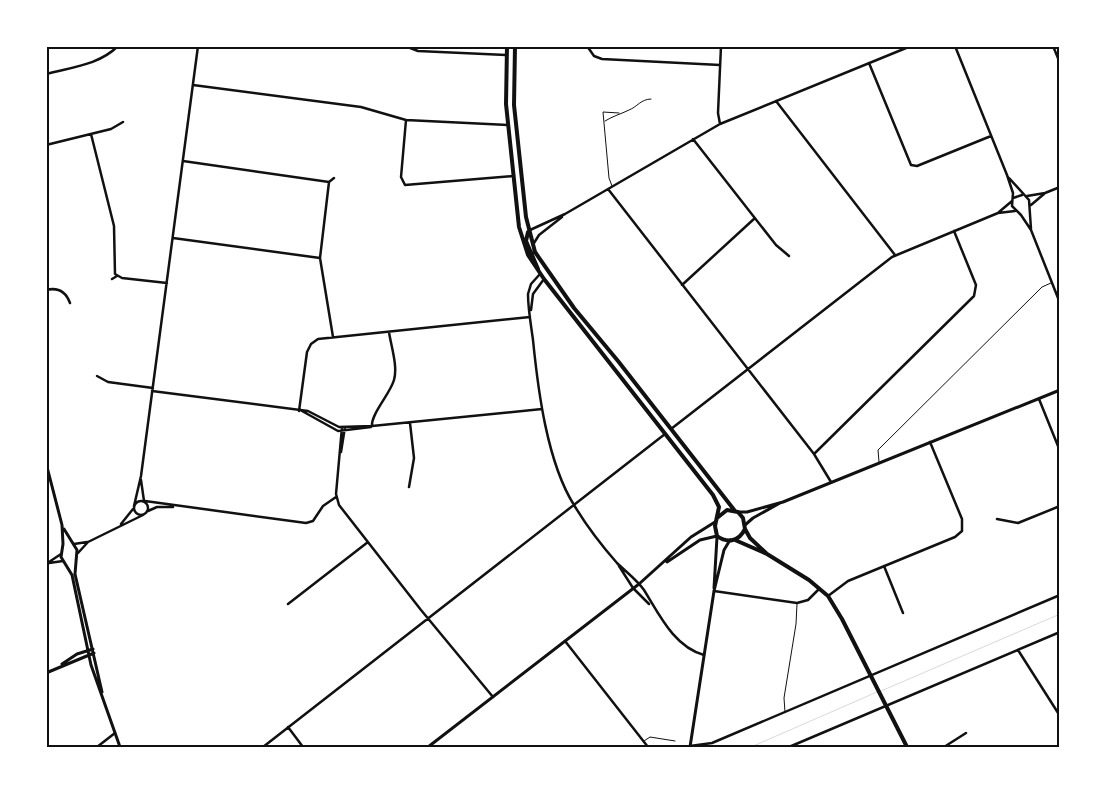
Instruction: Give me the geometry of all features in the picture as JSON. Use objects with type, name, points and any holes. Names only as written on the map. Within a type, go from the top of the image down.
[{"type":"main road","points":[[507,46],[506,94],[508,125],[521,236],[530,258],[544,280],[716,499],[719,510],[716,520],[717,536],[735,540],[767,554],[820,588],[828,596],[840,613],[907,747]]},
{"type":"main road","points":[[515,46],[516,124],[528,231],[532,246],[574,308],[743,518],[750,538],[767,554]]},
{"type":"main road","points":[[506,55],[514,55]]},
{"type":"main road","points":[[508,125],[516,124]]},
{"type":"main road","points":[[528,231],[526,241],[540,274]]},
{"type":"main road","points":[[716,520],[725,511],[736,511]]},
{"type":"main road","points":[[735,540],[745,527]]},
{"type":"street","points":[[46,74],[97,61],[108,56],[118,46]]},
{"type":"street","points":[[143,515],[136,514],[134,507],[141,476],[153,390],[198,46]]},
{"type":"street","points":[[405,46],[413,50],[506,55]]},
{"type":"street","points":[[587,46],[594,56],[602,59],[720,65]]},
{"type":"street","points":[[720,124],[718,113],[721,46]]},
{"type":"street","points":[[528,231],[565,214],[720,124],[911,46]]},
{"type":"street","points":[[956,46],[1007,175],[1015,211]]},
{"type":"street","points":[[1053,46],[1060,63]]},
{"type":"street","points":[[869,63],[911,165],[917,166],[990,136]]},
{"type":"street","points":[[193,85],[361,107],[406,120],[508,125]]},
{"type":"street","points":[[776,101],[895,256]]},
{"type":"street","points":[[406,120],[401,177],[404,184],[409,186],[514,176]]},
{"type":"street","points":[[46,145],[111,129],[123,122]]},
{"type":"street","points":[[91,134],[114,226],[114,268],[117,276]]},
{"type":"street","points":[[693,139],[776,245],[789,256]]},
{"type":"street","points":[[183,161],[330,182]]},
{"type":"street","points":[[1007,175],[1024,196],[1029,207],[1031,230]]},
{"type":"street","points":[[333,337],[320,258],[330,182],[334,178]]},
{"type":"street","points":[[400,190],[404,184]]},
{"type":"street","points":[[998,213],[1013,200],[1024,196],[1045,193],[1060,187]]},
{"type":"street","points":[[607,189],[814,454],[831,482]]},
{"type":"street","points":[[1019,213],[1045,193]]},
{"type":"street","points":[[671,429],[895,256],[998,213],[1015,211],[1019,213],[1031,230],[1060,303]]},
{"type":"street","points":[[532,246],[539,235],[565,214]]},
{"type":"street","points":[[682,285],[755,218]]},
{"type":"street","points":[[814,454],[974,296],[976,284],[954,231]]},
{"type":"street","points":[[172,238],[320,258]]},
{"type":"street","points":[[540,274],[528,290],[530,317],[542,409],[562,480],[574,506],[618,564],[633,588],[642,599],[651,605]]},
{"type":"street","points":[[112,279],[117,276],[167,283]]},
{"type":"street","points":[[530,317],[533,294],[544,280]]},
{"type":"street","points":[[46,290],[55,289],[62,291],[70,303]]},
{"type":"street","points":[[299,411],[308,348],[316,340],[530,317]]},
{"type":"street","points":[[372,426],[372,420],[386,399],[395,376],[389,331]]},
{"type":"street","points":[[97,376],[108,382],[153,390],[310,412],[334,426],[344,427],[410,423],[542,409]]},
{"type":"street","points":[[745,527],[753,518],[783,502],[1060,390]]},
{"type":"street","points":[[1039,399],[1060,451]]},
{"type":"street","points":[[299,411],[343,431],[372,426]]},
{"type":"street","points":[[409,487],[414,458],[410,423]]},
{"type":"street","points":[[344,427],[336,497],[339,505],[493,697]]},
{"type":"street","points":[[263,747],[665,434]]},
{"type":"street","points":[[828,596],[848,581],[955,537],[963,530],[962,519],[930,442]]},
{"type":"street","points":[[46,463],[62,525],[63,548],[61,554],[47,564]]},
{"type":"street","points":[[141,476],[144,501],[148,511]]},
{"type":"street","points":[[120,525],[137,502],[144,501],[306,523],[314,521],[323,506],[336,497]]},
{"type":"street","points":[[736,511],[747,512],[783,502]]},
{"type":"street","points":[[105,705],[75,574],[76,558],[88,542],[120,525],[157,507],[177,506]]},
{"type":"street","points":[[997,519],[1018,523],[1060,506]]},
{"type":"street","points":[[428,747],[639,584],[716,520]]},
{"type":"street","points":[[62,525],[78,553]]},
{"type":"street","points":[[660,566],[700,540],[717,536],[718,550],[713,573],[714,591]]},
{"type":"street","points":[[730,540],[724,550],[714,591],[690,746],[707,745],[1060,595]]},
{"type":"street","points":[[63,548],[73,544],[88,542]]},
{"type":"street","points":[[288,604],[368,542]]},
{"type":"street","points":[[61,554],[74,584],[88,655],[120,747]]},
{"type":"street","points":[[47,564],[72,562],[76,558]]},
{"type":"street","points":[[618,564],[639,584],[651,605],[683,645],[692,651],[704,655]]},
{"type":"street","points":[[884,566],[904,613]]},
{"type":"street","points":[[714,591],[797,603],[808,600],[820,588]]},
{"type":"street","points":[[789,747],[1060,632]]},
{"type":"street","points":[[565,641],[648,747]]},
{"type":"street","points":[[46,673],[77,654],[87,650],[93,651]]},
{"type":"street","points":[[1018,650],[1060,716]]},
{"type":"street","points":[[55,668],[88,655],[93,651]]},
{"type":"street","points":[[288,727],[303,747]]},
{"type":"street","points":[[97,747],[115,733]]},
{"type":"street","points":[[944,747],[966,733]]},
{"type":"lane","points":[[604,121],[646,99],[651,99]]},
{"type":"lane","points":[[612,186],[609,178],[603,112],[619,113]]},
{"type":"lane","points":[[880,463],[878,450],[1042,288],[1051,282]]},
{"type":"lane","points":[[785,712],[784,698],[796,624],[797,603]]},
{"type":"lane","points":[[644,741],[650,737],[675,741]]},
{"type":"waterway","points":[[881,691],[1060,614]]},
{"type":"waterway","points":[[751,747],[877,692]]}]
